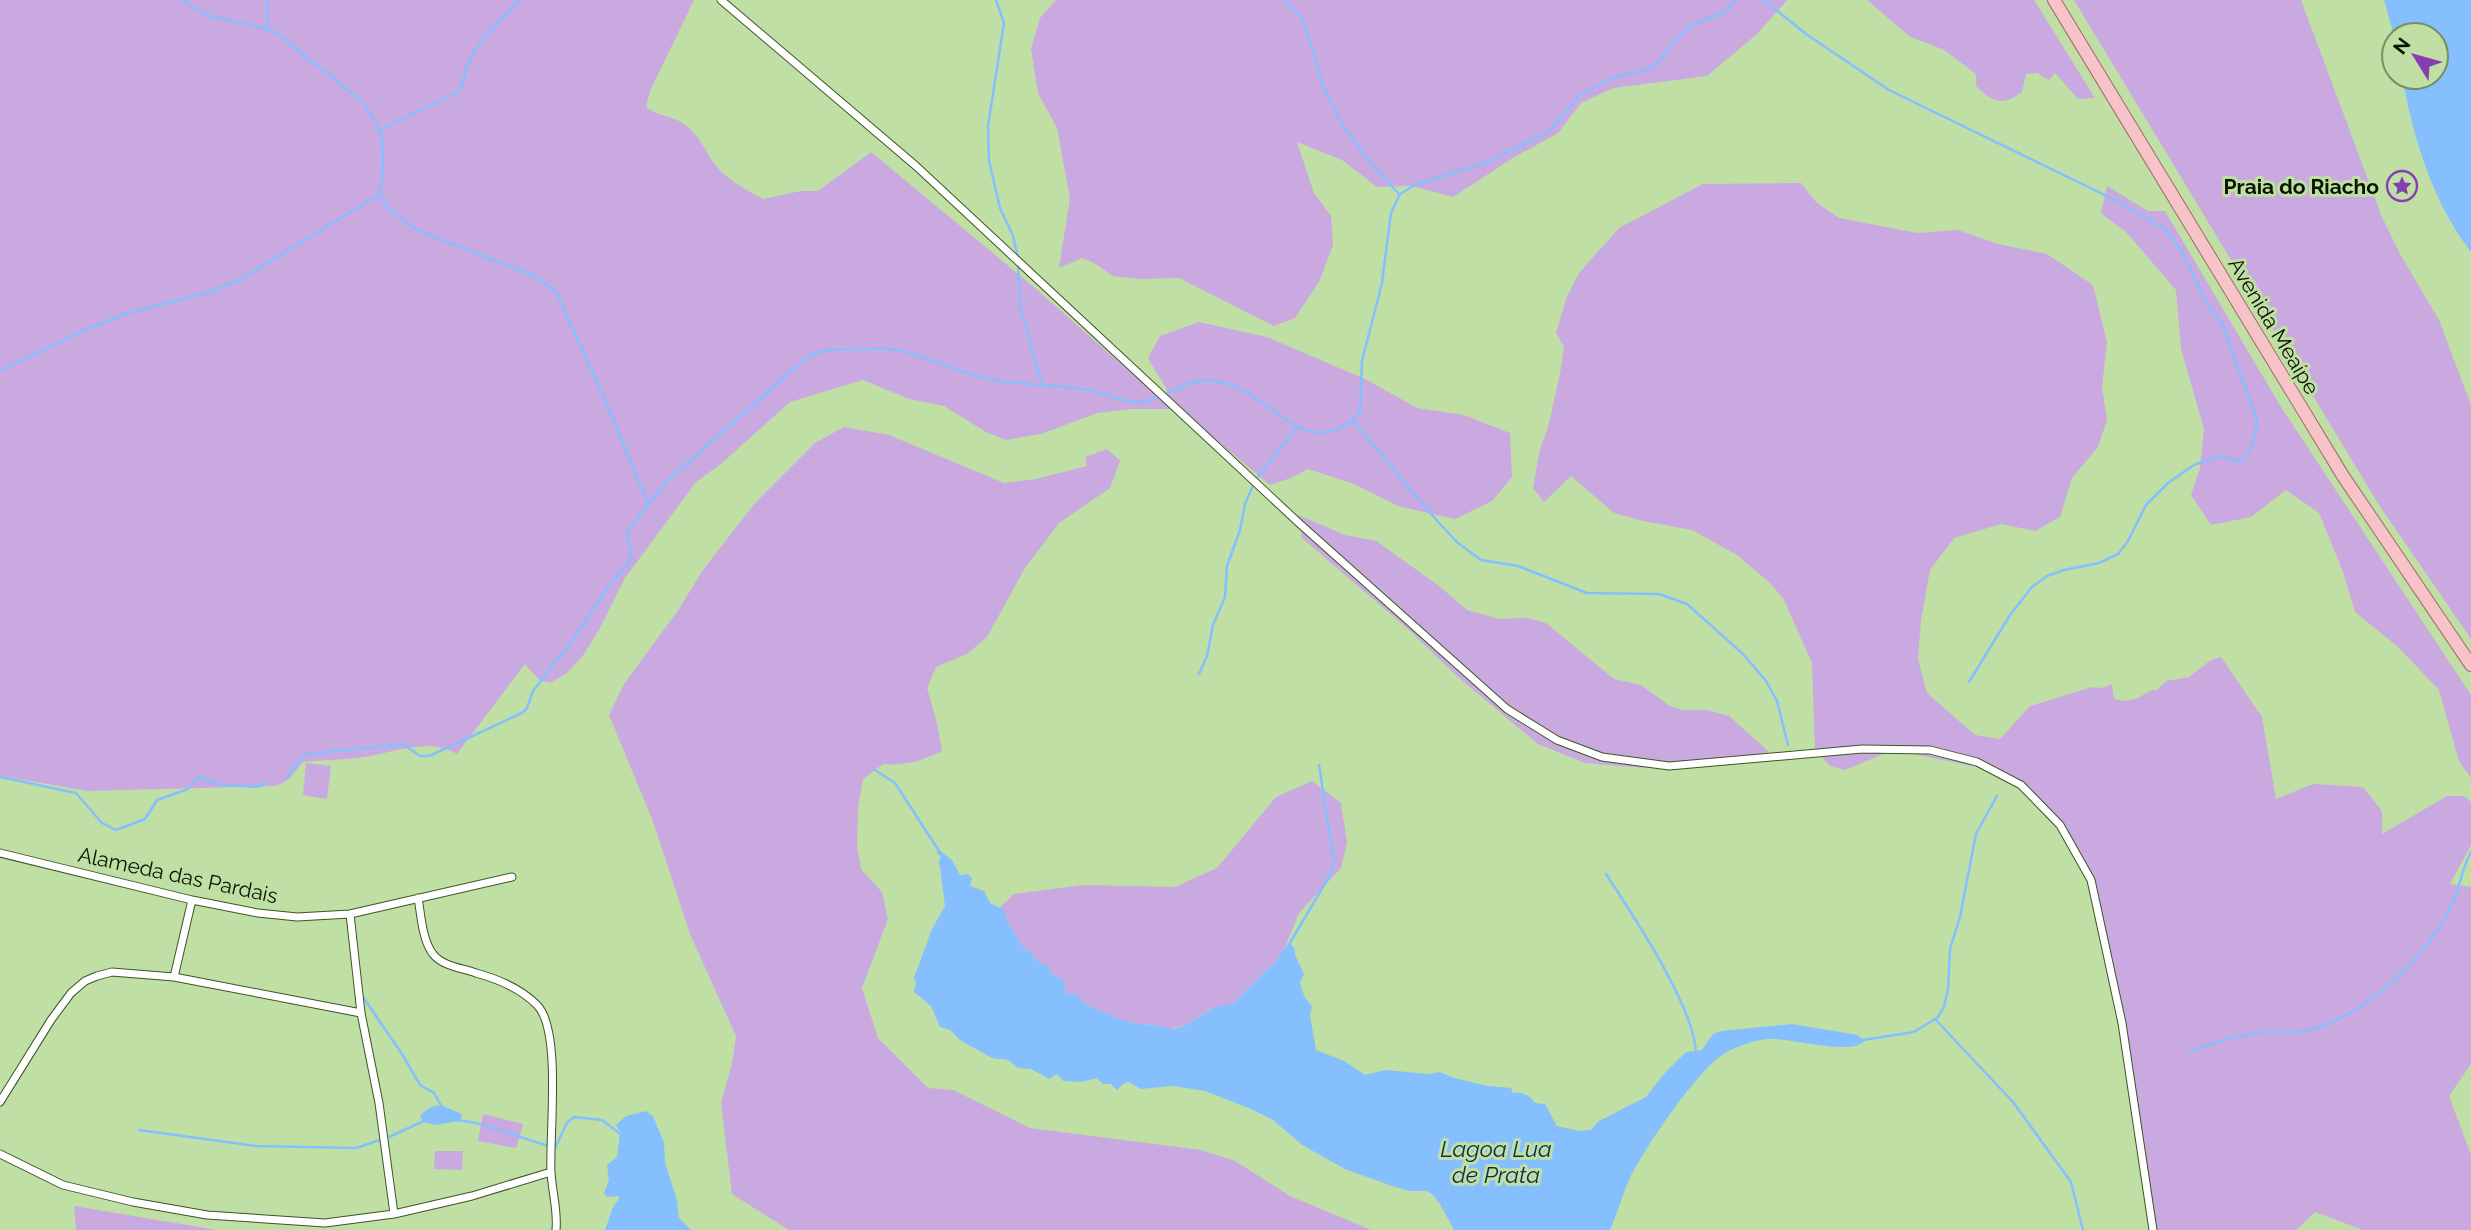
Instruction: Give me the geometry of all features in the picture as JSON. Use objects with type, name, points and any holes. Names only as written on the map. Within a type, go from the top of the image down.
[{"type":"main road","name":"Avenida Meaípe","points":[[2054,0],[2343,476],[2471,665]]},
{"type":"street","points":[[722,0],[916,166],[1300,524],[1507,709],[1558,740],[1602,757],[1669,766],[1862,749],[1930,750],[1977,762],[2021,785],[2060,825],[2091,880],[2122,1024],[2153,1230]]},
{"type":"street","name":"Alameda das Pardais","points":[[0,853],[192,901],[297,917],[350,914],[513,877]]},
{"type":"street","points":[[418,898],[433,955],[446,963],[519,990],[544,1014],[551,1045],[551,1172],[558,1216],[556,1230]]},
{"type":"street","points":[[174,977],[192,901]]},
{"type":"street","points":[[350,914],[361,1013],[381,1116],[394,1214]]},
{"type":"street","points":[[0,1102],[71,993],[85,981],[112,972],[174,977],[361,1013]]},
{"type":"street","points":[[0,1154],[63,1185],[134,1202],[207,1214],[325,1223],[394,1214],[551,1172]]},
{"type":"shaded area","points":[[0,0],[694,0],[650,91],[646,107],[689,128],[722,172],[749,191],[763,199],[801,191],[818,191],[871,152],[1035,288],[1171,408],[1166,388],[1148,358],[1160,336],[1199,322],[1267,337],[1367,380],[1417,408],[1464,415],[1510,433],[1512,477],[1492,501],[1455,519],[1398,506],[1354,484],[1308,469],[1270,485],[1198,425],[1172,409],[1131,409],[1097,413],[1041,434],[1006,440],[986,432],[944,406],[909,399],[863,380],[790,402],[722,463],[696,482],[625,578],[582,657],[566,674],[550,683],[539,680],[525,664],[457,754],[446,749],[423,746],[356,758],[303,762],[288,780],[276,786],[88,791],[0,776]]},
{"type":"shaded area","points":[[1056,0],[1787,0],[1757,34],[1707,76],[1613,88],[1581,103],[1558,133],[1453,197],[1411,186],[1377,187],[1342,160],[1297,142],[1314,193],[1331,216],[1333,245],[1320,280],[1295,318],[1274,326],[1179,278],[1141,279],[1113,276],[1082,258],[1059,268],[1070,198],[1057,128],[1038,93],[1031,49],[1040,18]]},
{"type":"shaded area","points":[[1867,0],[2034,0],[2095,98],[2078,99],[2055,73],[2049,80],[2037,73],[2026,74],[2022,92],[2004,101],[1993,99],[1976,86],[1976,74],[1944,50],[1909,36]]},
{"type":"shaded area","points":[[2074,0],[2301,0],[2382,217],[2400,254],[2439,320],[2471,405],[2471,639],[2379,505]]},
{"type":"shaded area","points":[[1801,183],[1816,202],[1839,218],[1917,233],[1958,230],[1998,244],[2047,254],[2093,285],[2107,342],[2102,387],[2107,420],[2098,447],[2072,478],[2060,517],[2035,531],[2001,524],[1954,538],[1930,570],[1921,620],[1918,659],[1927,693],[1975,735],[2000,739],[2030,706],[2092,687],[2103,688],[2112,684],[2114,699],[2136,699],[2157,690],[2166,681],[2189,677],[2211,660],[2221,657],[2262,717],[2276,799],[2313,784],[2363,787],[2382,811],[2382,834],[2447,796],[2464,796],[2471,802],[2471,845],[2450,884],[2471,887],[2471,1064],[2449,1096],[2471,1155],[2471,1230],[2363,1230],[2315,1212],[2296,1230],[2155,1230],[2136,1110],[2093,905],[2084,866],[2070,836],[2025,792],[1992,770],[1893,750],[1845,770],[1830,766],[1815,749],[1812,663],[1784,600],[1771,584],[1737,555],[1692,530],[1614,513],[1571,476],[1544,502],[1533,488],[1540,449],[1560,374],[1564,347],[1556,333],[1566,299],[1579,273],[1619,228],[1703,184]]},
{"type":"shaded area","points":[[2107,186],[2148,211],[2165,211],[2281,407],[2471,695],[2471,778],[2459,761],[2439,690],[2398,647],[2355,612],[2343,572],[2319,513],[2286,490],[2251,517],[2211,525],[2191,495],[2200,468],[2204,429],[2181,349],[2176,290],[2127,233],[2101,213]]},
{"type":"shaded area","points":[[844,427],[889,435],[1004,483],[1036,479],[1087,466],[1085,457],[1107,449],[1120,461],[1110,488],[1059,523],[1025,568],[987,637],[967,654],[936,667],[927,688],[942,751],[913,762],[883,764],[863,779],[858,808],[857,847],[861,869],[882,892],[888,919],[862,988],[878,1038],[928,1088],[953,1090],[1030,1128],[1201,1150],[1235,1161],[1290,1196],[1371,1230],[789,1230],[732,1194],[721,1103],[732,1064],[736,1036],[690,934],[654,824],[609,715],[624,684],[679,609],[703,570],[755,503],[815,443]]},
{"type":"shaded area","points":[[1298,515],[1345,535],[1376,541],[1439,586],[1467,610],[1499,619],[1528,618],[1546,623],[1614,679],[1641,685],[1670,706],[1683,710],[1707,710],[1729,716],[1769,752],[1701,766],[1644,768],[1585,763],[1538,744],[1458,677],[1408,629],[1302,538]]},
{"type":"shaded area","points":[[306,763],[331,766],[327,799],[303,795]]},
{"type":"shaded area","points":[[1312,781],[1341,803],[1347,842],[1341,868],[1299,913],[1278,959],[1231,1005],[1213,1007],[1188,1024],[1169,1030],[1158,1025],[1138,1024],[1089,1006],[1073,993],[1066,994],[1063,981],[1022,946],[1000,907],[1014,894],[1083,885],[1175,887],[1217,868],[1276,797]]},
{"type":"shaded area","points":[[483,1114],[523,1124],[516,1148],[478,1141]]},
{"type":"shaded area","points":[[435,1151],[463,1151],[462,1170],[434,1169]]},
{"type":"shaded area","points":[[74,1206],[217,1230],[76,1230]]},
{"type":"water","points":[[2384,0],[2471,0],[2471,252],[2435,191],[2412,124],[2405,91],[2450,91],[2450,21],[2390,21]]},
{"type":"water","name":"Lagoa Lua de Prata","points":[[938,849],[952,860],[960,875],[968,874],[972,878],[970,886],[984,891],[990,903],[1004,910],[1023,947],[1033,954],[1037,961],[1048,966],[1051,973],[1064,981],[1066,994],[1074,993],[1089,1006],[1123,1020],[1175,1029],[1214,1007],[1232,1004],[1275,962],[1289,942],[1295,949],[1304,974],[1300,983],[1305,998],[1312,1006],[1310,1015],[1316,1050],[1344,1061],[1365,1075],[1385,1070],[1429,1074],[1440,1072],[1488,1086],[1511,1088],[1513,1093],[1523,1094],[1535,1103],[1545,1104],[1557,1126],[1579,1131],[1591,1130],[1599,1121],[1646,1097],[1686,1052],[1702,1050],[1713,1034],[1721,1031],[1792,1024],[1858,1035],[1864,1041],[1858,1045],[1835,1047],[1765,1039],[1747,1043],[1725,1053],[1686,1092],[1646,1150],[1629,1180],[1610,1230],[1454,1230],[1432,1194],[1426,1191],[1409,1191],[1345,1169],[1302,1145],[1273,1120],[1251,1109],[1205,1091],[1173,1086],[1141,1089],[1129,1082],[1117,1090],[1097,1078],[1081,1082],[1063,1081],[1057,1074],[1049,1079],[1031,1069],[1018,1068],[1008,1060],[992,1058],[960,1040],[950,1030],[940,1027],[931,1006],[914,992],[914,978],[932,929],[945,906]]},
{"type":"water","points":[[441,1105],[462,1114],[460,1121],[435,1125],[423,1122],[420,1115],[431,1107]]},
{"type":"water","points":[[646,1111],[653,1116],[664,1143],[665,1163],[677,1200],[679,1218],[691,1230],[605,1230],[613,1207],[619,1199],[618,1196],[607,1197],[604,1193],[609,1180],[607,1165],[617,1157],[620,1132],[616,1125],[626,1116]]},
{"type":"waterway","points":[[181,0],[212,17],[276,33],[357,97],[372,116],[380,134],[383,153],[381,196],[385,204],[399,217],[419,231],[535,276],[556,292],[603,395],[648,504]]},
{"type":"waterway","points":[[267,0],[267,29]]},
{"type":"waterway","points":[[380,130],[458,92],[474,53],[519,0]]},
{"type":"waterway","points":[[996,0],[1004,23],[988,126],[989,161],[1000,208],[1013,236],[1018,258]]},
{"type":"waterway","points":[[1285,0],[1303,19],[1324,89],[1345,129],[1399,194]]},
{"type":"waterway","points":[[287,777],[301,758],[308,754],[403,744],[420,756],[429,756],[522,713],[527,708],[533,691],[577,634],[608,587],[628,564],[631,556],[627,532],[667,481],[805,359],[817,353],[842,349],[898,350],[994,380],[1089,390],[1134,402],[1152,400],[1187,384],[1208,380],[1240,389],[1306,430],[1323,432],[1341,428],[1360,413],[1362,361],[1382,283],[1391,213],[1400,194],[1415,185],[1490,161],[1548,132],[1580,95],[1613,78],[1649,69],[1693,24],[1726,12],[1735,0]]},
{"type":"waterway","points":[[1764,0],[1806,34],[1889,90],[2113,199],[2165,229],[2181,250],[2207,304],[2223,325],[2257,421],[2254,442],[2246,457],[2236,461],[2220,456],[2194,465],[2168,483],[2146,505],[2128,541],[2118,554],[2099,563],[2047,576],[2032,587],[2010,615],[1969,682]]},
{"type":"waterway","points":[[0,371],[78,333],[125,314],[213,291],[243,278],[380,194]]},
{"type":"waterway","points":[[1018,265],[1020,305],[1042,385]]},
{"type":"waterway","points":[[1352,420],[1439,523],[1458,543],[1481,560],[1518,566],[1587,593],[1659,594],[1687,604],[1744,655],[1766,681],[1777,701],[1788,745]]},
{"type":"waterway","points":[[1199,674],[1207,656],[1213,625],[1225,597],[1227,566],[1240,530],[1245,504],[1255,481],[1297,427]]},
{"type":"waterway","points":[[1290,943],[1331,873],[1334,863],[1319,765]]},
{"type":"waterway","points":[[875,770],[895,783],[939,851]]},
{"type":"waterway","points":[[0,777],[76,793],[102,823],[116,830],[145,819],[157,800],[188,789],[199,777],[217,784],[256,787],[267,783]]},
{"type":"waterway","points":[[1863,1040],[1914,1032],[1938,1017],[1944,1007],[1948,989],[1950,949],[1960,917],[1976,834],[1997,796]]},
{"type":"waterway","points":[[2189,1051],[2247,1034],[2304,1031],[2349,1014],[2391,983],[2427,944],[2453,902],[2471,852]]},
{"type":"waterway","points":[[1606,874],[1661,962],[1686,1013],[1696,1054]]},
{"type":"waterway","points":[[363,997],[420,1085],[434,1093],[442,1107]]},
{"type":"waterway","points":[[1935,1019],[2013,1102],[2071,1182],[2083,1230]]},
{"type":"waterway","points":[[457,1120],[476,1123],[555,1148],[567,1123],[574,1117],[602,1120],[622,1135]]},
{"type":"waterway","points":[[139,1130],[256,1146],[356,1148],[426,1120]]},
{"type":"place","name":"Praia do Riacho","points":[[2402,186]]}]
